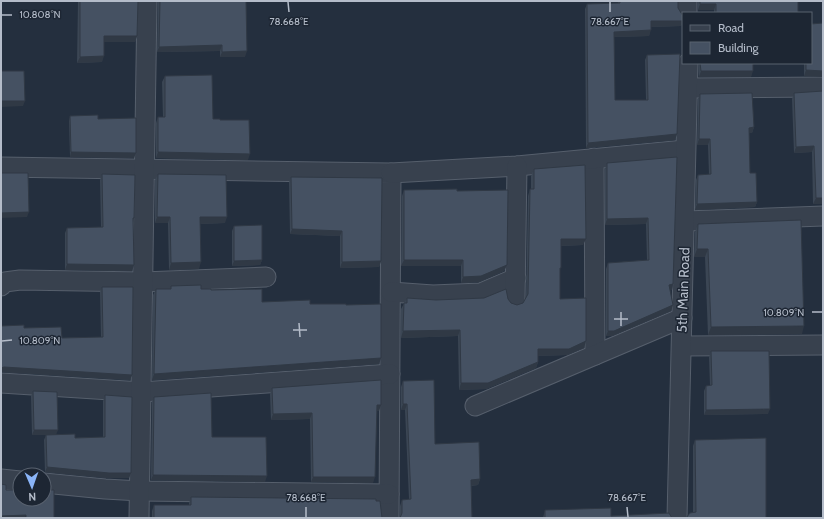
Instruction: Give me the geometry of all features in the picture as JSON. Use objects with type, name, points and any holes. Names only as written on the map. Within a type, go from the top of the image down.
[{"type":"street","points":[[140,518],[147,1]]},
{"type":"street","points":[[687,1],[687,12]]},
{"type":"street","name":"5th Main Road","points":[[677,518],[688,64]]},
{"type":"street","points":[[688,88],[823,87]]},
{"type":"street","points":[[1,167],[391,173],[516,166],[685,150]]},
{"type":"street","points":[[594,158],[595,355]]},
{"type":"street","points":[[515,300],[516,166]]},
{"type":"street","points":[[389,518],[391,173]]},
{"type":"street","points":[[685,221],[823,216]]},
{"type":"street","points":[[2,283],[20,280],[143,282],[266,277]]},
{"type":"street","points":[[391,292],[433,295],[481,293],[516,278]]},
{"type":"street","points":[[475,406],[682,318]]},
{"type":"street","points":[[682,346],[823,345]]},
{"type":"street","points":[[1,383],[142,392],[390,374]]},
{"type":"street","points":[[1,479],[12,480]]},
{"type":"street","points":[[52,484],[105,490],[389,494]]},
{"type":"building","points":[[80,1],[138,1],[137,36],[104,36],[104,56],[80,57]]},
{"type":"building","points":[[160,1],[246,1],[247,51],[222,52],[222,45],[159,47]]},
{"type":"building","points":[[620,1],[678,1],[678,8],[682,14],[682,21],[651,21],[651,30],[614,32],[615,100],[648,100],[647,55],[680,54],[677,134],[588,143],[587,4],[620,3]]},
{"type":"building","points":[[700,1],[798,1],[798,12],[716,12],[716,4],[700,4]]},
{"type":"building","points":[[823,23],[823,71],[806,70],[806,64],[812,64],[812,24]]},
{"type":"building","points":[[700,64],[753,64],[753,71],[701,71]]},
{"type":"building","points":[[1,71],[24,71],[25,101],[1,101]]},
{"type":"building","points":[[212,75],[213,119],[249,120],[250,154],[158,152],[158,117],[165,117],[165,76]]},
{"type":"building","points":[[823,91],[823,198],[816,198],[814,146],[796,147],[794,93]]},
{"type":"building","points":[[752,93],[754,127],[749,128],[750,173],[756,173],[757,202],[697,204],[698,175],[711,174],[710,139],[699,139],[700,94]]},
{"type":"building","points":[[98,115],[98,119],[136,118],[136,153],[71,152],[70,116]]},
{"type":"building","points":[[677,157],[673,284],[669,285],[673,305],[614,331],[608,331],[608,263],[649,260],[648,218],[607,219],[607,163]]},
{"type":"building","points":[[585,165],[586,239],[561,239],[560,299],[586,298],[586,341],[569,349],[538,349],[538,362],[488,383],[461,383],[460,330],[403,331],[404,303],[407,303],[407,298],[436,300],[484,298],[506,289],[508,299],[511,303],[517,305],[523,303],[528,294],[530,189],[534,189],[534,169]]},
{"type":"building","points":[[1,173],[28,173],[29,212],[1,213]]},
{"type":"building","points":[[102,174],[135,175],[133,218],[134,265],[67,264],[67,228],[103,227]]},
{"type":"building","points":[[158,174],[226,175],[227,217],[200,217],[201,262],[171,263],[170,217],[157,217]]},
{"type":"building","points":[[291,177],[382,178],[381,261],[342,262],[342,231],[292,229]]},
{"type":"building","points":[[457,189],[457,191],[508,190],[507,265],[481,276],[463,277],[463,260],[404,260],[404,190]]},
{"type":"building","points":[[801,220],[804,326],[711,327],[708,249],[697,249],[698,224]]},
{"type":"building","points":[[262,225],[262,260],[234,261],[234,226]]},
{"type":"building","points":[[201,285],[201,289],[211,290],[262,289],[262,302],[310,300],[310,304],[381,304],[381,358],[154,374],[156,289],[171,289],[171,286]]},
{"type":"building","points":[[102,287],[133,287],[132,375],[1,368],[1,326],[24,325],[24,328],[61,327],[62,338],[103,337]]},
{"type":"building","points":[[711,351],[769,351],[770,409],[706,410],[706,386],[712,385]]},
{"type":"building","points":[[381,380],[381,405],[377,405],[375,477],[313,477],[312,413],[273,414],[272,388]]},
{"type":"building","points":[[434,380],[435,444],[479,442],[480,479],[471,480],[472,518],[400,518],[402,513],[402,500],[411,499],[407,404],[403,404],[403,381]]},
{"type":"building","points":[[33,391],[57,392],[58,430],[34,430]]},
{"type":"building","points":[[211,393],[212,437],[266,437],[267,476],[153,475],[154,397]]},
{"type":"building","points":[[105,395],[132,397],[131,473],[109,473],[47,467],[46,435],[75,434],[75,438],[105,437]]},
{"type":"building","points":[[766,438],[766,518],[686,518],[690,513],[696,512],[695,440]]},
{"type":"building","points":[[1,484],[6,485],[6,490],[12,490],[12,507],[52,507],[52,490],[54,490],[54,518],[26,518],[26,515],[1,516]]},
{"type":"building","points":[[191,497],[376,499],[376,501],[380,501],[382,518],[154,518],[154,505],[191,505]]},
{"type":"building","points":[[611,508],[611,516],[669,513],[672,518],[545,518],[545,510]]}]
